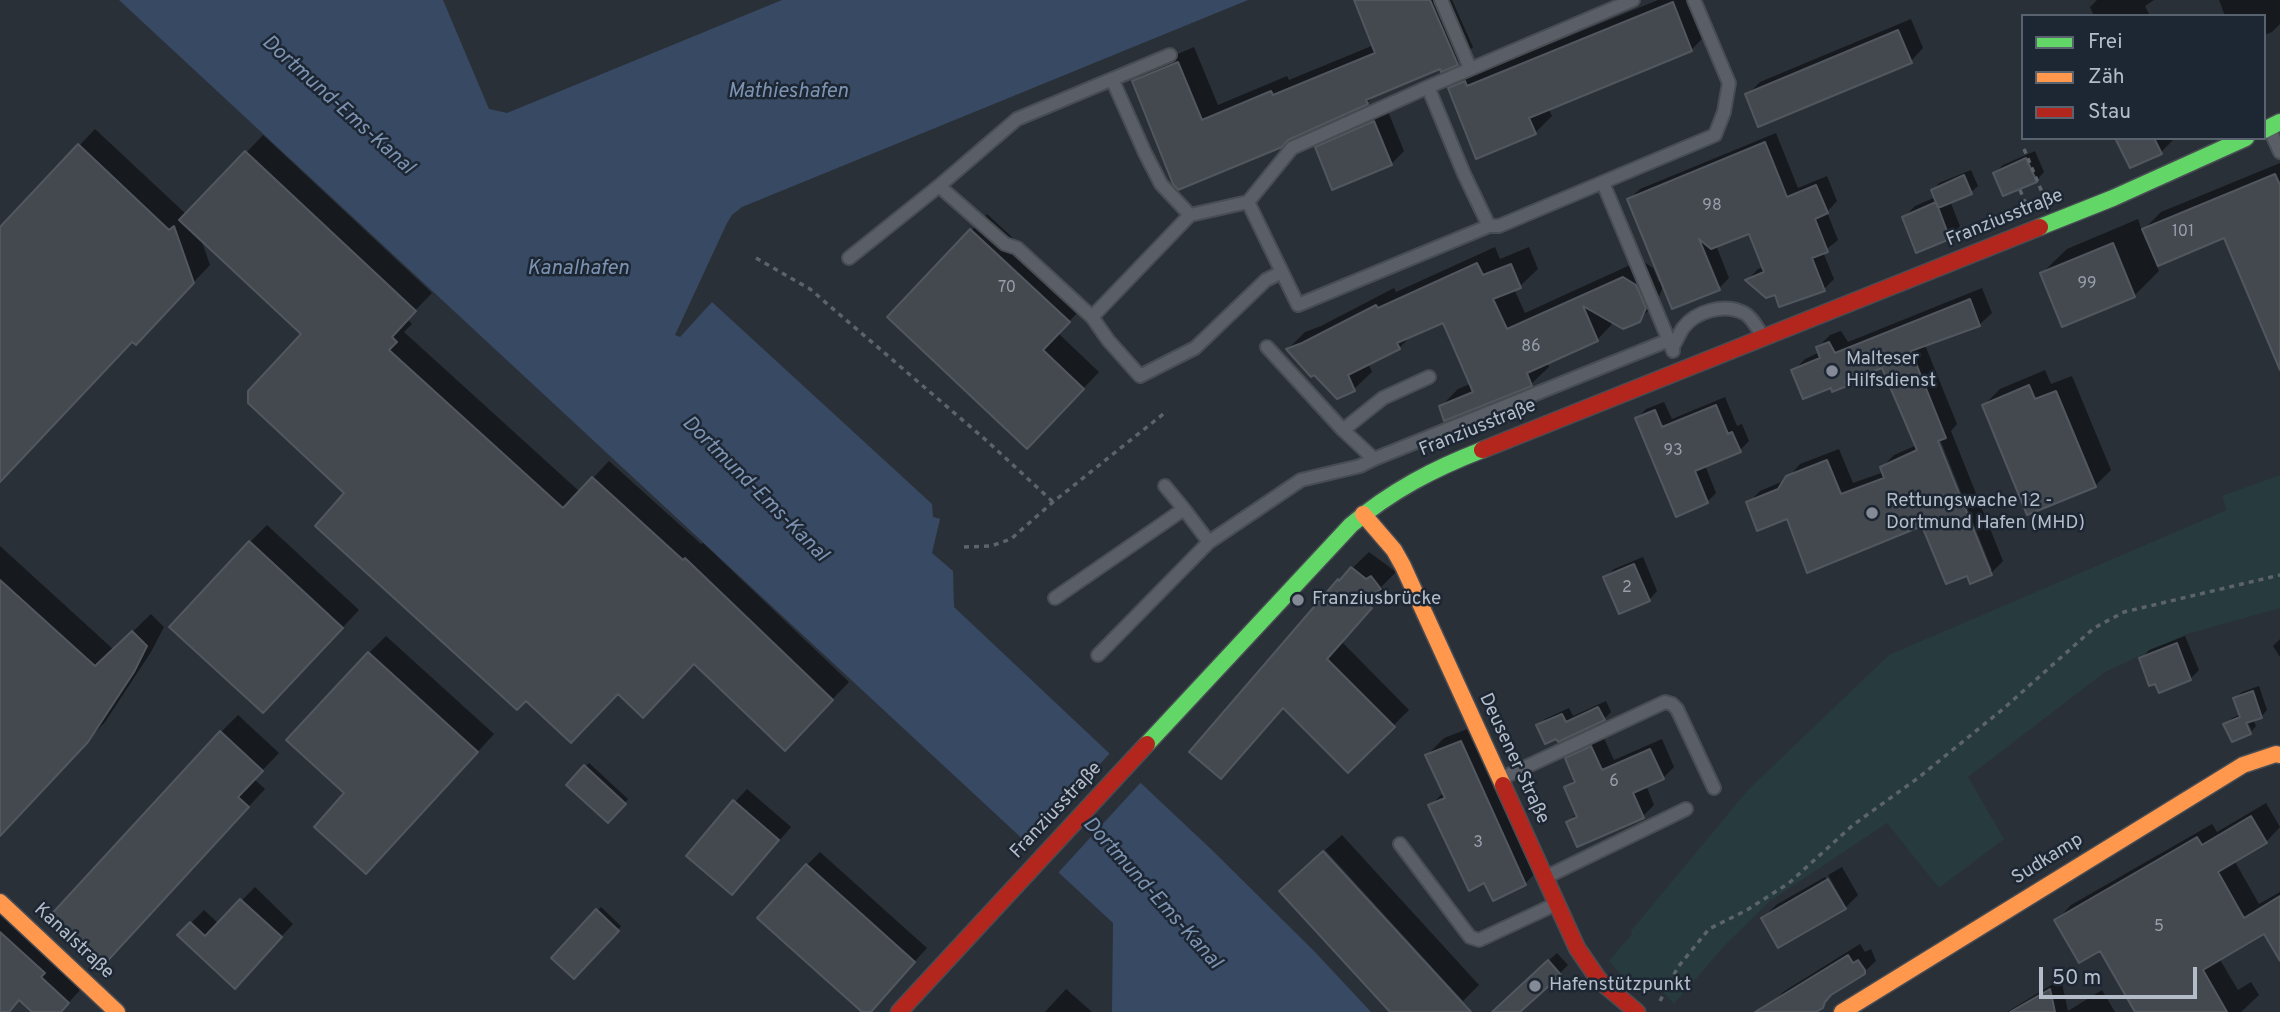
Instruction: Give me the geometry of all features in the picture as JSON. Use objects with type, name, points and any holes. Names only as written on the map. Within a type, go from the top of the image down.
[{"type":"street","name":"Franziusstraße","points":[[899,1012],[1339,536],[1391,492],[1421,475],[2103,202],[2242,140]]},
{"type":"street","name":"Deusener Straße","points":[[1363,514],[1399,558],[1573,940],[1587,964],[1609,989],[1637,1012]]},
{"type":"street","name":"Sudkamp","points":[[1842,1012],[2243,765],[2280,755]]},
{"type":"street","name":"Kanalstraße","points":[[0,902],[117,1012]]},
{"type":"lane","points":[[1441,0],[1470,68]]},
{"type":"lane","points":[[1092,317],[1190,215],[1248,202],[1292,148],[1428,86],[1633,0]]},
{"type":"lane","points":[[1248,202],[1298,305],[1489,226],[1499,226],[1715,135],[1724,112],[1729,83],[1694,0]]},
{"type":"lane","points":[[849,258],[939,186],[1017,118],[1170,55]]},
{"type":"lane","points":[[1112,79],[1144,153],[1161,184],[1190,215]]},
{"type":"lane","points":[[1428,86],[1464,174],[1489,226]]},
{"type":"lane","points":[[2271,126],[2280,152]]},
{"type":"lane","points":[[1604,183],[1682,371]]},
{"type":"lane","points":[[939,186],[1005,244],[1017,248],[1092,317],[1108,340],[1140,376],[1195,348],[1266,280],[1282,272]]},
{"type":"lane","points":[[1098,654],[1209,542],[1301,480],[1360,466],[1670,344],[1693,318],[1709,311],[1726,309],[1744,313],[1764,338]]},
{"type":"lane","points":[[1267,347],[1343,430],[1374,459]]},
{"type":"lane","points":[[1343,430],[1382,398],[1429,377]]},
{"type":"lane","points":[[1165,486],[1209,542]]},
{"type":"lane","points":[[1055,598],[1184,509]]},
{"type":"lane","points":[[1499,779],[1665,702],[1677,709],[1714,788]]},
{"type":"lane","points":[[1544,877],[1685,809]]},
{"type":"lane","points":[[1400,844],[1470,937],[1479,940],[1556,904]]},
{"type":"path","points":[[2024,149],[2040,188]]},
{"type":"path","points":[[756,258],[810,289],[987,441],[1053,502]]},
{"type":"path","points":[[964,547],[991,546],[1011,539],[1167,411]]},
{"type":"path","points":[[1657,1009],[1678,967],[1710,929],[1788,883],[1853,825],[1918,778],[1992,718],[2094,628],[2124,612],[2280,575]]},
{"type":"green space","points":[[2280,475],[2280,608],[2187,634],[2105,672],[1968,777],[2004,839],[1939,888],[1887,823],[1770,901],[1725,945],[1674,1004],[1655,983],[1643,990],[1622,976],[1609,961],[1748,790],[1889,655],[2227,510],[2222,496]]},
{"type":"water","name":"Kanalhafen","points":[[119,0],[443,0],[489,109],[507,113],[782,0],[1248,0],[742,207],[727,223],[675,335],[680,337],[712,302],[932,504],[933,517],[940,519],[932,553],[953,571],[954,607],[1214,852],[1371,1012],[1112,1012],[1113,923]]},
{"type":"pier","points":[[1112,751],[1143,780],[1057,874],[1025,845]]},
{"type":"building","points":[[1354,0],[1430,0],[1458,65],[1441,72],[1440,69],[1366,100],[1368,104],[1288,140],[1282,147],[1178,190],[1173,184],[1132,81],[1178,62],[1202,120],[1271,91],[1273,95],[1375,53]]},
{"type":"building","points":[[1673,2],[1692,51],[1529,118],[1536,134],[1476,159],[1448,88],[1465,81],[1467,86]]},
{"type":"building","points":[[1898,30],[1912,63],[1758,127],[1745,94]]},
{"type":"building","points":[[1374,121],[1392,165],[1332,190],[1315,147]]},
{"type":"building","points":[[2116,140],[2155,140],[2162,154],[2130,168]]},
{"type":"building","points":[[1765,142],[1787,197],[1816,185],[1828,213],[1815,219],[1828,252],[1812,258],[1825,291],[1779,307],[1775,295],[1766,298],[1745,280],[1764,272],[1749,234],[1711,249],[1699,239],[1720,290],[1672,309],[1627,199]]},
{"type":"building","points":[[78,144],[169,230],[174,226],[194,283],[136,345],[132,342],[0,482],[0,227]]},
{"type":"building","points":[[245,151],[416,311],[392,337],[397,342],[389,350],[563,508],[592,477],[683,560],[685,558],[833,700],[785,751],[694,664],[643,718],[618,694],[571,743],[526,701],[517,710],[315,526],[344,493],[248,403],[248,391],[301,334],[179,220]]},
{"type":"building","points":[[2026,158],[2037,182],[2003,196],[1993,173]]},
{"type":"building","points":[[2275,174],[2280,185],[2280,370],[2224,238],[2158,266],[2142,229]]},
{"type":"building","points":[[1964,175],[1972,194],[1938,208],[1931,190]]},
{"type":"building","points":[[1936,202],[1950,239],[1916,253],[1902,217]]},
{"type":"building","points":[[970,229],[1070,322],[1043,350],[1084,389],[1027,449],[887,317]]},
{"type":"building","points":[[2113,243],[2135,297],[2062,327],[2040,273]]},
{"type":"building","points":[[1477,263],[1483,275],[1511,264],[1521,288],[1493,299],[1507,329],[1623,277],[1636,285],[1646,308],[1640,322],[1623,329],[1583,306],[1598,341],[1527,373],[1532,386],[1444,421],[1439,406],[1473,392],[1443,323],[1397,343],[1400,349],[1348,375],[1355,391],[1337,399],[1314,375],[1311,377],[1286,349],[1376,305],[1378,308]]},
{"type":"building","points":[[1970,299],[1980,326],[1911,351],[1946,438],[1938,441],[1992,575],[1970,584],[1967,576],[1946,584],[1922,526],[1807,573],[1787,519],[1757,531],[1746,502],[1778,489],[1786,476],[1827,460],[1841,494],[1884,478],[1880,467],[1917,450],[1882,368],[1845,382],[1847,386],[1832,392],[1831,388],[1803,399],[1791,370],[1820,358],[1816,347],[1829,342],[1835,353]]},
{"type":"building","points":[[2029,385],[2035,399],[2056,391],[2096,487],[2027,515],[1982,405]]},
{"type":"building","points":[[1716,405],[1728,434],[1732,432],[1741,452],[1695,471],[1708,503],[1676,517],[1635,418],[1655,410],[1662,427]]},
{"type":"building","points":[[249,541],[343,628],[263,713],[169,627]]},
{"type":"building","points":[[1634,564],[1650,601],[1619,614],[1603,577]]},
{"type":"building","points":[[1351,567],[1366,579],[1371,576],[1381,589],[1363,601],[1372,608],[1327,659],[1395,727],[1348,773],[1283,708],[1221,779],[1189,752]]},
{"type":"building","points":[[0,580],[95,666],[132,631],[147,646],[134,672],[88,742],[0,836]]},
{"type":"building","points":[[2177,643],[2191,680],[2159,693],[2155,684],[2149,686],[2139,658]]},
{"type":"building","points":[[368,652],[478,752],[366,874],[314,827],[344,793],[286,740]]},
{"type":"building","points":[[2253,691],[2262,718],[2246,723],[2251,734],[2232,742],[2223,724],[2240,717],[2233,698]]},
{"type":"building","points":[[1598,707],[1605,720],[1558,742],[1556,739],[1545,744],[1536,725],[1562,714],[1566,722]]},
{"type":"building","points":[[220,731],[263,771],[238,797],[249,807],[100,969],[47,919]]},
{"type":"building","points":[[1461,741],[1526,885],[1493,901],[1484,883],[1469,891],[1428,805],[1445,798],[1425,755]]},
{"type":"building","points":[[1591,746],[1602,770],[1650,749],[1664,779],[1633,793],[1644,818],[1577,847],[1566,822],[1577,817],[1564,787],[1575,782],[1565,758]]},
{"type":"building","points":[[584,765],[626,804],[608,823],[566,785]]},
{"type":"building","points":[[733,800],[779,840],[732,895],[686,856]]},
{"type":"building","points":[[2251,816],[2267,843],[2218,872],[2244,918],[2280,896],[2280,961],[2264,934],[2203,970],[2227,1012],[2135,1012],[2100,951],[2079,963],[2054,920],[2197,837],[2202,845]]},
{"type":"building","points":[[1323,851],[1471,1012],[1390,1012],[1279,891]]},
{"type":"building","points":[[806,864],[915,962],[871,1012],[862,1012],[757,918]]},
{"type":"building","points":[[1828,879],[1846,909],[1778,948],[1761,918]]},
{"type":"building","points":[[240,899],[282,937],[235,989],[177,935],[190,922],[205,936]]},
{"type":"building","points":[[596,909],[619,931],[574,979],[551,958]]},
{"type":"building","points":[[0,932],[45,973],[41,977],[69,1003],[61,1012],[32,1012],[19,1000],[9,1012],[0,1012]]},
{"type":"building","points":[[1848,955],[1853,963],[1858,960],[1865,974],[1831,995],[1823,1008],[1816,1012],[1755,1012]]},
{"type":"building","name":"Hafenstützpunkt","points":[[1548,960],[1561,975],[1520,1012],[1492,1012]]},
{"type":"building","points":[[2050,989],[2055,1012],[2010,1012]]},
{"type":"traffic: fast","points":[[2266,129],[2280,122]]},
{"type":"traffic: fast","points":[[2040,227],[2113,198],[2242,140]]},
{"type":"traffic: fast","points":[[1147,744],[1351,525],[1413,482],[1482,450]]},
{"type":"traffic: slow","points":[[1363,514],[1394,550],[1403,566],[1503,785]]},
{"type":"traffic: slow","points":[[1842,1012],[2243,765],[2280,755]]},
{"type":"traffic: slow","points":[[0,902],[117,1012]]},
{"type":"traffic: jam","points":[[1482,450],[2040,227]]},
{"type":"traffic: jam","points":[[899,1012],[1147,744]]},
{"type":"traffic: jam","points":[[1503,785],[1577,948],[1599,980],[1637,1012]]},
{"type":"place","name":"Malteser Hilfsdienst","points":[[1832,371]]},
{"type":"place","name":"Rettungswache 12 - Dortmund Hafen (MHD)","points":[[1872,513]]},
{"type":"place","name":"Franziusbrücke","points":[[1298,600]]},
{"type":"place","name":"Hafenstützpunkt","points":[[1535,986]]},
{"type":"water label","name":"Mathieshafen","points":[[788,93]]},
{"type":"water label","name":"Dortmund-Ems-Kanal","points":[[337,106]]},
{"type":"water label","name":"Dortmund-Ems-Kanal","points":[[754,490]]},
{"type":"water label","name":"Dortmund-Ems-Kanal","points":[[1151,894]]}]
